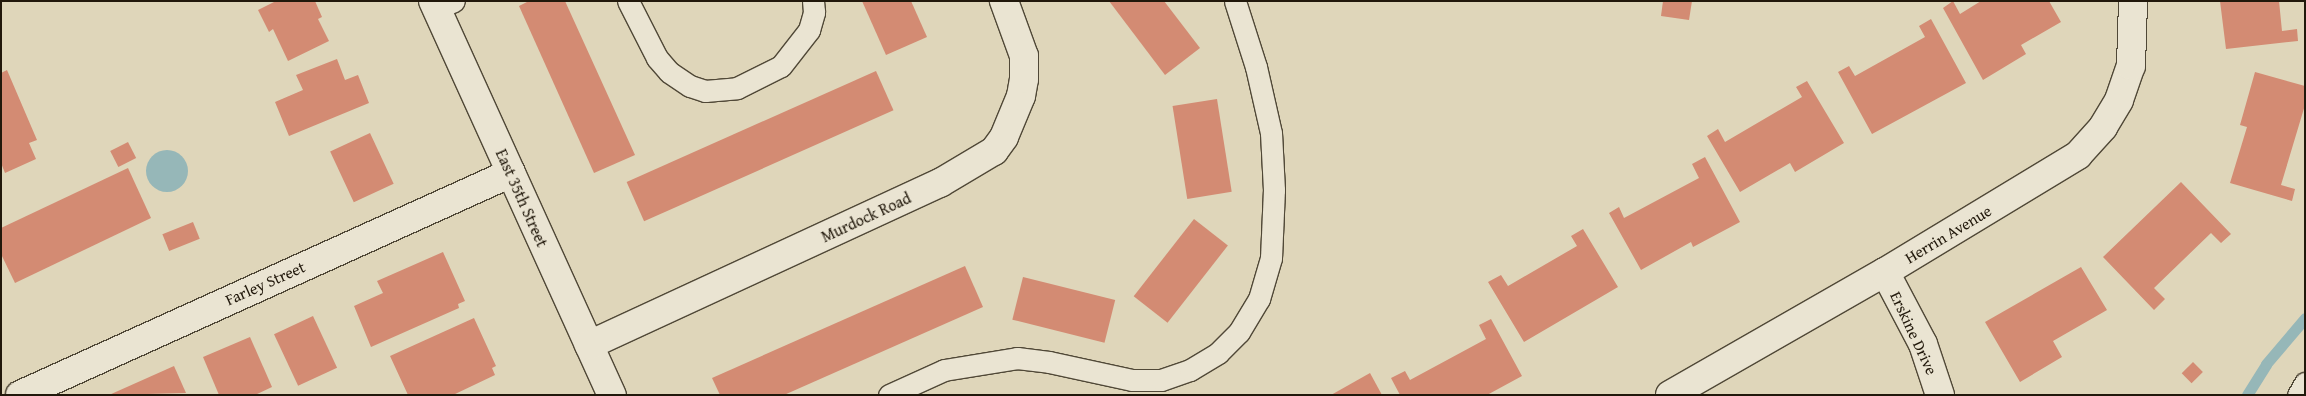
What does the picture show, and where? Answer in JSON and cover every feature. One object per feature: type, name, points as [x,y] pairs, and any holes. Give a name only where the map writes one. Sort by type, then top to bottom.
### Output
[{"type":"street","name":"Murdock Road","points":[[589,345],[940,183],[994,151],[1004,137],[1022,96],[1024,79],[1024,56],[1004,1]]},
{"type":"street","name":"Herrin Avenue","points":[[1670,395],[1885,272],[2084,148],[2103,127],[2119,100],[2131,66],[2133,1]]},
{"type":"street","name":"East 35th Street","points":[[441,4],[511,174],[612,395]]},
{"type":"street","name":"Farley Street","points":[[20,395],[511,174]]},
{"type":"street","name":"Erskine Drive","points":[[1885,272],[1923,344],[1940,395]]},
{"type":"street","points":[[1,384],[6,395]]},
{"type":"lane","points":[[628,1],[657,58],[676,76],[705,91],[736,88],[781,66],[808,30],[814,12],[813,1]]},
{"type":"lane","points":[[889,395],[944,370],[1017,358],[1049,362],[1132,380],[1161,380],[1190,370],[1218,353],[1239,332],[1259,298],[1271,258],[1274,190],[1271,133],[1256,67],[1235,1]]},
{"type":"lane","points":[[2298,395],[2305,383]]},
{"type":"water","points":[[167,150],[182,156],[188,171],[182,186],[167,192],[152,186],[146,171],[152,156]]},
{"type":"building","points":[[276,1],[315,1],[322,17],[318,19],[329,41],[288,61],[273,29],[269,32],[258,10]]},
{"type":"building","points":[[529,1],[565,1],[635,155],[594,173],[519,6]]},
{"type":"building","points":[[862,1],[911,1],[927,37],[886,55]]},
{"type":"building","points":[[1109,1],[1164,1],[1200,48],[1165,75]]},
{"type":"building","points":[[1663,1],[1692,1],[1689,20],[1661,16]]},
{"type":"building","points":[[1953,1],[1960,14],[1981,1],[2049,1],[2061,22],[2021,45],[2026,54],[1983,80],[1943,8]]},
{"type":"building","points":[[2220,1],[2279,1],[2282,31],[2297,29],[2298,41],[2226,49]]},
{"type":"building","points":[[1931,19],[1966,83],[1872,134],[1838,72],[1849,66],[1855,76],[1925,37],[1919,26]]},
{"type":"building","points":[[337,59],[345,80],[358,75],[369,103],[289,136],[275,102],[303,90],[296,75]]},
{"type":"building","points":[[7,70],[37,140],[29,143],[36,159],[5,173],[1,163],[1,73]]},
{"type":"building","points":[[876,71],[893,110],[644,221],[627,182]]},
{"type":"building","points":[[2255,72],[2305,86],[2305,105],[2281,185],[2295,189],[2292,201],[2230,183],[2247,127],[2240,125]]},
{"type":"building","points":[[1807,81],[1844,143],[1795,172],[1790,163],[1740,192],[1707,136],[1718,129],[1725,142],[1802,97],[1796,87]]},
{"type":"building","points":[[1217,99],[1232,192],[1187,199],[1173,106]]},
{"type":"building","points":[[370,133],[394,184],[354,202],[330,152]]},
{"type":"building","points":[[128,142],[136,158],[118,167],[110,151]]},
{"type":"building","points":[[1705,157],[1740,222],[1693,247],[1691,242],[1641,270],[1609,213],[1619,207],[1624,218],[1699,178],[1692,164]]},
{"type":"building","points":[[128,168],[151,218],[15,283],[1,254],[1,228]]},
{"type":"building","points":[[2181,182],[2231,234],[2221,243],[2211,233],[2154,288],[2165,299],[2154,310],[2103,257]]},
{"type":"building","points":[[1194,219],[1228,245],[1168,323],[1134,296]]},
{"type":"building","points":[[193,222],[200,239],[169,251],[162,234]]},
{"type":"building","points":[[1583,229],[1618,287],[1524,342],[1488,282],[1501,275],[1508,286],[1577,246],[1571,236]]},
{"type":"building","points":[[443,252],[465,301],[458,304],[459,308],[371,347],[354,306],[383,293],[377,281]]},
{"type":"building","points":[[965,266],[983,307],[784,395],[720,395],[712,378]]},
{"type":"building","points":[[2081,267],[2107,310],[2053,341],[2062,357],[2020,382],[1985,322]]},
{"type":"building","points":[[1023,277],[1115,300],[1105,343],[1012,320]]},
{"type":"building","points":[[313,316],[337,368],[298,386],[274,334]]},
{"type":"building","points":[[474,318],[496,366],[492,368],[495,375],[453,395],[408,395],[390,356]]},
{"type":"building","points":[[1491,319],[1522,376],[1487,395],[1400,395],[1391,378],[1405,371],[1410,380],[1486,339],[1479,325]]},
{"type":"building","points":[[250,337],[272,387],[255,395],[219,395],[203,357]]},
{"type":"building","points":[[2193,362],[2203,372],[2192,383],[2182,373]]},
{"type":"building","points":[[174,366],[186,393],[109,395]]},
{"type":"building","points":[[1370,373],[1382,395],[1331,395]]},
{"type":"waterway","points":[[2247,395],[2266,364],[2305,318]]}]
